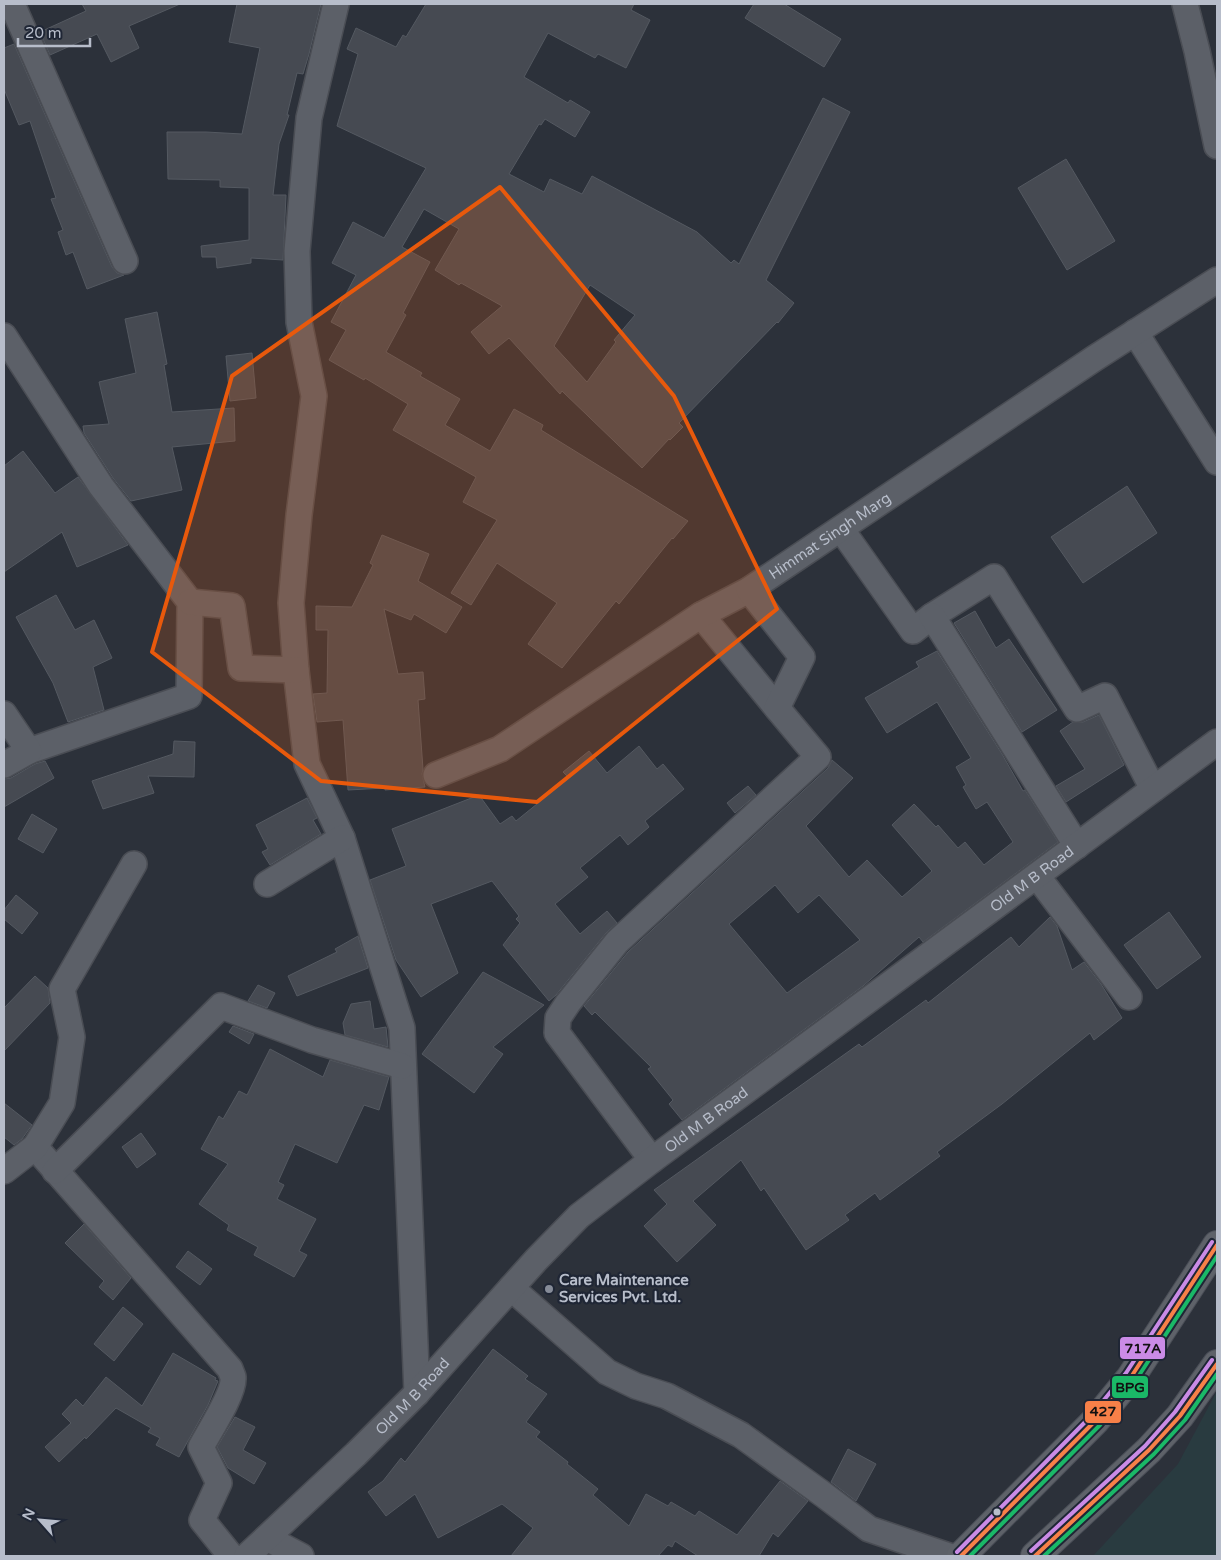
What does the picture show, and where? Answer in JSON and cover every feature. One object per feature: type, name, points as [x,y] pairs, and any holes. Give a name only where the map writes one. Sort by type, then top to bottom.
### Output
[{"type":"main road","points":[[962,1556],[1095,1421],[1131,1377],[1217,1245]]},
{"type":"main road","points":[[1035,1556],[1149,1450],[1180,1416],[1217,1364]]},
{"type":"street","points":[[12,4],[125,261]]},
{"type":"street","points":[[336,4],[309,118],[297,252],[299,322],[314,396],[299,514],[291,603],[296,670],[307,764],[342,838],[402,1028],[402,1066],[417,1393]]},
{"type":"street","points":[[1185,4],[1217,146]]},
{"type":"street","name":"Himmat Singh Marg","points":[[436,775],[500,749],[701,615],[749,590],[1135,332],[1217,280]]},
{"type":"street","points":[[1135,332],[1217,462]]},
{"type":"street","points":[[4,336],[100,486],[190,602],[189,696],[29,751],[4,765]]},
{"type":"street","points":[[841,528],[913,631],[932,616],[994,577],[1078,709],[1105,696],[1153,790]]},
{"type":"street","points":[[749,590],[802,657],[777,708]]},
{"type":"street","points":[[190,602],[232,606],[241,668],[296,670]]},
{"type":"street","points":[[652,1160],[557,1033],[558,1018],[617,942],[818,757],[701,615]]},
{"type":"street","points":[[932,616],[1077,846]]},
{"type":"street","points":[[4,714],[29,751]]},
{"type":"street","name":"Old M B Road","points":[[247,1556],[417,1393],[511,1288],[579,1216],[1217,742]]},
{"type":"street","points":[[266,884],[342,838]]},
{"type":"street","points":[[4,1171],[35,1146],[62,1102],[72,1037],[62,990],[134,864]]},
{"type":"street","points":[[1036,876],[1129,997]]},
{"type":"street","points":[[55,1171],[221,1006],[312,1040],[402,1066]]},
{"type":"street","points":[[35,1146],[230,1369],[233,1378],[232,1387],[201,1447],[219,1483],[202,1520],[231,1556]]},
{"type":"street","points":[[511,1288],[607,1372],[636,1386],[667,1396],[741,1435],[824,1494],[868,1530],[949,1556]]},
{"type":"street","points":[[267,1538],[301,1556]]},
{"type":"highlighted area","points":[[500,187],[674,396],[777,609],[537,802],[321,781],[152,652],[232,376]]},
{"type":"shaded area","points":[[1217,1391],[1217,1556],[1093,1556],[1178,1464]]},
{"type":"building","points":[[82,4],[180,4],[129,26],[139,48],[111,62],[97,34],[50,55],[40,32],[86,11]]},
{"type":"building","points":[[237,4],[321,4],[303,74],[297,73],[287,115],[289,115],[279,144],[273,195],[286,195],[283,260],[251,258],[251,263],[217,268],[216,257],[202,257],[201,246],[249,240],[249,188],[220,187],[220,180],[168,179],[167,132],[242,134],[260,48],[229,42]]},
{"type":"building","points":[[426,4],[634,4],[631,10],[650,20],[626,68],[598,54],[595,58],[548,33],[524,77],[568,103],[570,100],[590,112],[575,137],[545,119],[541,125],[539,124],[509,174],[544,192],[550,179],[582,194],[592,176],[697,232],[731,263],[734,260],[739,264],[823,98],[850,112],[766,280],[794,303],[778,323],[679,423],[683,427],[642,468],[562,391],[560,394],[509,338],[489,354],[471,332],[502,306],[461,283],[459,285],[435,270],[459,229],[424,209],[402,247],[430,262],[403,313],[406,315],[386,352],[422,373],[420,376],[460,399],[445,425],[490,451],[514,409],[543,425],[541,430],[688,521],[619,604],[616,601],[562,668],[528,644],[557,603],[497,563],[471,605],[451,593],[497,520],[463,502],[476,477],[393,430],[408,404],[365,378],[364,380],[329,360],[346,330],[331,322],[356,275],[332,263],[353,222],[384,238],[426,168],[337,126],[358,54],[347,49],[356,28],[396,47],[403,35],[406,37]],"holes":[[[590,285],[635,315],[614,340],[616,342],[587,382],[554,346]]]},
{"type":"building","points":[[754,4],[784,4],[841,39],[824,67],[745,18]]},
{"type":"building","points":[[14,44],[112,267],[117,273],[124,275],[87,289],[73,252],[66,255],[58,232],[63,230],[51,199],[56,198],[30,121],[19,125],[4,89],[4,48]]},
{"type":"building","points":[[1066,159],[1115,241],[1067,270],[1018,188]]},
{"type":"building","points":[[157,312],[167,364],[164,365],[172,412],[234,408],[235,441],[172,447],[182,490],[131,501],[113,478],[84,433],[83,426],[109,424],[99,382],[136,373],[125,319]]},
{"type":"building","points":[[252,353],[256,398],[230,401],[226,356]]},
{"type":"building","points":[[23,451],[55,493],[78,477],[128,545],[77,567],[62,532],[4,572],[4,466]]},
{"type":"building","points":[[1127,486],[1157,533],[1083,583],[1051,537]]},
{"type":"building","points":[[382,535],[429,554],[418,581],[462,607],[446,633],[414,614],[411,620],[384,609],[398,674],[423,672],[425,699],[418,700],[422,774],[425,787],[348,790],[343,720],[317,722],[313,694],[327,693],[328,630],[316,630],[316,606],[352,607],[373,565],[370,563]]},
{"type":"building","points":[[56,595],[75,630],[94,620],[112,658],[93,667],[104,710],[68,722],[53,683],[16,617]]},
{"type":"building","points":[[975,611],[996,648],[1009,639],[1057,710],[1022,732],[954,623]]},
{"type":"building","points":[[937,651],[1023,791],[1025,790],[1058,842],[923,942],[919,937],[863,986],[682,1120],[669,1104],[673,1100],[648,1069],[651,1067],[595,1012],[592,1015],[584,1006],[628,952],[828,768],[832,760],[853,778],[806,826],[849,877],[867,860],[902,897],[932,871],[892,825],[914,804],[936,827],[938,825],[958,848],[965,842],[984,865],[1013,842],[987,802],[976,809],[963,787],[966,785],[956,767],[971,758],[937,702],[887,733],[865,698],[919,667],[916,662]],"holes":[[[775,885],[798,913],[819,895],[860,940],[787,993],[729,924]]]},
{"type":"building","points":[[1099,715],[1124,765],[1066,802],[1056,786],[1085,769],[1060,731],[1073,722],[1083,722]]},
{"type":"building","points":[[174,741],[195,742],[194,777],[148,776],[154,793],[103,809],[92,781],[173,754]]},
{"type":"building","points":[[639,746],[657,769],[663,764],[684,789],[645,821],[649,827],[628,845],[620,835],[580,868],[588,877],[555,904],[580,934],[607,911],[617,923],[606,933],[556,995],[549,1001],[503,945],[520,923],[516,919],[519,916],[492,881],[431,904],[458,973],[421,997],[396,960],[370,880],[406,866],[392,829],[479,795],[500,824],[512,816],[516,821],[569,778],[563,772],[589,751],[607,773]]},
{"type":"building","points":[[45,761],[54,778],[4,807],[4,779],[11,778],[35,764]]},
{"type":"building","points":[[748,786],[756,795],[735,813],[727,803]]},
{"type":"building","points":[[307,798],[317,818],[313,820],[321,834],[270,865],[262,852],[268,849],[256,825]]},
{"type":"building","points":[[32,814],[57,829],[43,853],[18,839]]},
{"type":"building","points":[[16,895],[38,913],[22,934],[4,919],[4,910]]},
{"type":"building","points":[[1169,912],[1201,957],[1157,989],[1124,945]]},
{"type":"building","points":[[1050,917],[1057,926],[1072,970],[1084,962],[1101,984],[1122,1018],[1094,1040],[1090,1033],[1002,1104],[937,1152],[940,1156],[880,1200],[875,1193],[845,1215],[849,1220],[806,1250],[764,1188],[761,1191],[741,1160],[693,1201],[716,1225],[677,1262],[644,1226],[667,1204],[654,1190],[859,1044],[862,1047],[926,1000],[928,1003],[1011,937],[1019,947]]},
{"type":"building","points":[[358,936],[368,968],[297,996],[288,976],[337,952],[335,949]]},
{"type":"building","points":[[483,972],[544,1005],[493,1047],[503,1054],[474,1093],[422,1054]]},
{"type":"building","points":[[35,976],[48,988],[50,1003],[4,1051],[4,1008]]},
{"type":"building","points":[[258,985],[275,993],[267,1008],[248,1001]]},
{"type":"building","points":[[370,1001],[374,1029],[386,1027],[388,1047],[345,1035],[343,1023],[351,1004]]},
{"type":"building","points":[[233,1026],[254,1034],[249,1044],[229,1032]]},
{"type":"building","points":[[270,1049],[323,1077],[330,1060],[389,1077],[379,1110],[364,1105],[337,1163],[295,1144],[278,1182],[284,1185],[277,1199],[316,1219],[299,1251],[307,1255],[294,1277],[254,1255],[258,1247],[227,1230],[229,1225],[199,1204],[228,1164],[201,1149],[219,1116],[223,1119],[239,1091],[247,1095]]},
{"type":"building","points":[[4,1103],[32,1125],[22,1139],[14,1145],[4,1137]]},
{"type":"building","points":[[141,1133],[156,1154],[137,1168],[122,1147]]},
{"type":"building","points":[[84,1224],[131,1278],[113,1300],[99,1287],[104,1281],[65,1243]]},
{"type":"building","points":[[188,1251],[212,1269],[200,1285],[176,1267]]},
{"type":"building","points":[[123,1307],[143,1324],[114,1361],[94,1344]]},
{"type":"building","points":[[493,1349],[528,1376],[525,1379],[547,1394],[526,1422],[540,1432],[536,1437],[598,1489],[593,1495],[629,1526],[646,1494],[668,1506],[671,1502],[695,1516],[699,1511],[737,1535],[780,1481],[808,1501],[778,1537],[773,1533],[759,1556],[698,1556],[675,1541],[672,1547],[668,1545],[658,1556],[511,1556],[533,1528],[502,1504],[438,1538],[415,1494],[386,1516],[368,1492],[383,1481],[401,1458],[405,1462]]},
{"type":"building","points":[[173,1353],[218,1381],[208,1405],[179,1457],[156,1445],[160,1438],[148,1432],[151,1428],[116,1408],[86,1439],[85,1437],[59,1462],[45,1447],[71,1423],[62,1414],[76,1399],[83,1406],[106,1377],[142,1406]]},
{"type":"building","points":[[235,1417],[255,1427],[243,1450],[266,1463],[254,1484],[228,1468],[217,1447]]},
{"type":"building","points":[[848,1449],[876,1464],[856,1501],[831,1482]]},
{"type":"transit line","name":"717A","points":[[957,1552],[1090,1417],[1126,1373],[1212,1242]]},
{"type":"transit line","name":"427","points":[[961,1556],[1095,1421],[1131,1377],[1217,1245]]},
{"type":"transit line","name":"BPG","points":[[970,1556],[1100,1425],[1136,1380],[1217,1256]]},
{"type":"transit line","name":"717A","points":[[1031,1551],[1145,1446],[1175,1412],[1212,1360]]},
{"type":"transit line","name":"427","points":[[1035,1556],[1149,1450],[1180,1416],[1217,1364]]},
{"type":"transit line","name":"BPG","points":[[1044,1556],[1154,1454],[1185,1420],[1217,1374]]},
{"type":"place","name":"Care Maintenance Services Pvt. Ltd.","points":[[549,1289]]}]
